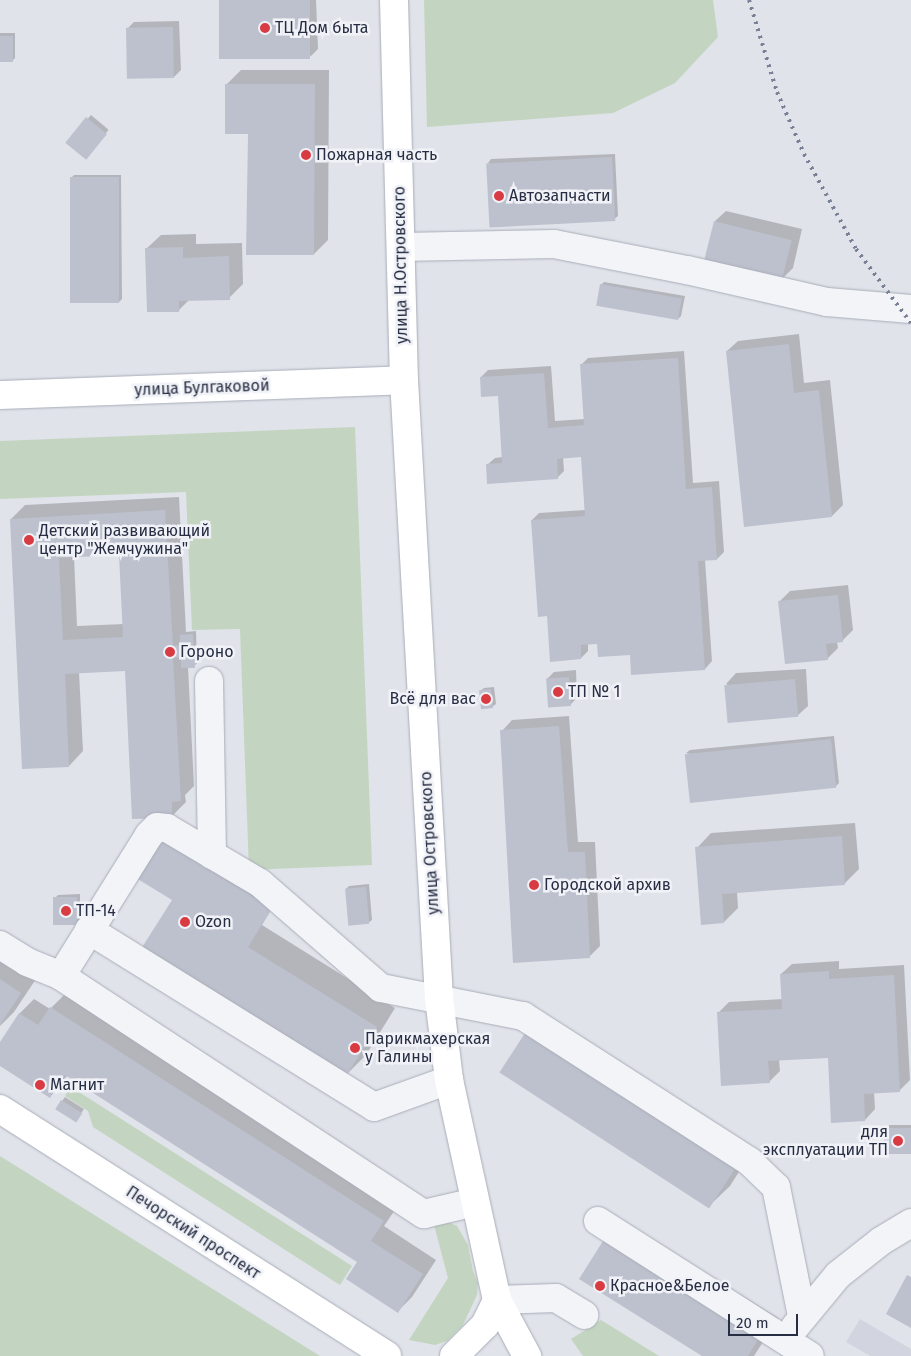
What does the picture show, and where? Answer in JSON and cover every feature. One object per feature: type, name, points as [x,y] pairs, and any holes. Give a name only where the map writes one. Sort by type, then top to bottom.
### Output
[{"type":"main road","name":"улица Н.Островского","points":[[394,0],[404,380]]},
{"type":"main road","name":"улица Булгаковой","points":[[0,396],[404,380]]},
{"type":"main road","name":"улица Островского","points":[[404,380],[440,998],[449,1080],[497,1300],[527,1356]]},
{"type":"main road","name":"Печорский проспект","points":[[0,1109],[387,1356]]},
{"type":"main road","points":[[454,1356],[486,1325],[497,1300]]},
{"type":"main road","points":[[497,1300],[505,1356]]},
{"type":"lane","points":[[401,247],[554,244],[687,270],[827,302],[911,309]]},
{"type":"lane","points":[[209,681],[212,855]]},
{"type":"lane","points":[[61,976],[149,835],[158,827],[168,828],[260,884],[381,988],[440,998],[523,1016],[750,1162],[776,1187],[802,1316]]},
{"type":"lane","points":[[89,930],[374,1107],[449,1080]]},
{"type":"lane","points":[[0,945],[27,962],[61,976],[424,1214],[475,1202]]},
{"type":"lane","points":[[598,1221],[781,1348],[810,1356]]},
{"type":"lane","points":[[781,1348],[802,1316],[838,1275],[881,1241],[911,1223]]},
{"type":"lane","points":[[497,1300],[556,1298],[584,1315]]},
{"type":"shaded area","points":[[860,1319],[911,1349],[911,1356],[870,1356],[846,1342]]},
{"type":"green space","points":[[424,0],[713,0],[718,37],[675,83],[613,113],[427,127]]},
{"type":"green space","points":[[355,427],[372,865],[249,870],[240,629],[192,630],[186,492],[0,499],[0,441]]},
{"type":"green space","points":[[71,1087],[352,1266],[340,1285],[93,1127],[88,1111],[65,1096]]},
{"type":"green space","points":[[0,1156],[320,1356],[0,1356]]},
{"type":"green space","points":[[433,1221],[448,1222],[457,1226],[468,1245],[473,1271],[478,1283],[477,1295],[463,1325],[447,1341],[435,1345],[409,1340],[448,1278]]},
{"type":"green space","points":[[601,1320],[659,1356],[583,1356],[571,1339]]},
{"type":"building","name":"ТЦ Дом быта","points":[[219,0],[310,0],[310,59],[219,59]]},
{"type":"building","points":[[173,27],[174,78],[127,79],[126,28]]},
{"type":"building","points":[[0,36],[13,36],[13,62],[0,62]]},
{"type":"building","points":[[225,84],[315,84],[314,255],[246,255],[248,134],[225,134]]},
{"type":"building","points":[[86,117],[107,134],[86,160],[65,143]]},
{"type":"building","points":[[612,157],[615,221],[490,228],[486,164]]},
{"type":"building","points":[[70,177],[119,177],[119,303],[70,303]]},
{"type":"building","points":[[714,221],[792,240],[782,280],[704,261]]},
{"type":"building","points":[[183,247],[183,258],[229,256],[230,300],[179,301],[179,312],[147,312],[145,248]]},
{"type":"building","points":[[600,284],[682,298],[678,320],[596,306]]},
{"type":"building","points":[[789,344],[794,393],[819,390],[832,517],[744,527],[726,351]]},
{"type":"building","points":[[678,358],[686,489],[712,487],[717,560],[698,561],[705,670],[631,675],[630,655],[598,657],[597,644],[581,645],[581,659],[550,662],[547,616],[538,617],[531,520],[585,516],[581,457],[557,459],[558,479],[487,484],[486,464],[502,463],[498,396],[481,397],[480,377],[544,373],[548,428],[584,425],[580,364]]},
{"type":"building","points":[[165,510],[173,646],[180,645],[180,635],[193,634],[195,668],[181,668],[181,657],[173,658],[181,801],[172,802],[172,818],[132,819],[125,671],[65,674],[69,767],[22,769],[10,519]],"holes":[[[119,555],[123,637],[63,640],[59,558]]]},
{"type":"building","points":[[838,595],[843,642],[826,644],[828,660],[785,664],[778,601]]},
{"type":"building","name":"ТП № 1","points":[[569,677],[571,706],[548,708],[546,679]]},
{"type":"building","points":[[795,679],[798,717],[728,723],[724,685]]},
{"type":"building","name":"Всё для вас","points":[[491,689],[493,708],[481,709],[479,690]]},
{"type":"building","points":[[559,726],[568,852],[585,852],[590,958],[513,963],[500,730]]},
{"type":"building","points":[[831,739],[836,788],[690,803],[685,754]]},
{"type":"building","points":[[842,836],[845,885],[722,894],[724,923],[701,925],[695,847]]},
{"type":"building","points":[[160,839],[272,908],[248,947],[377,1027],[346,1076],[141,949],[172,900],[136,878]]},
{"type":"building","points":[[366,887],[369,924],[348,926],[345,889]]},
{"type":"building","name":"ТП-14","points":[[53,897],[77,897],[77,925],[53,925]]},
{"type":"building","points":[[829,971],[829,979],[894,975],[900,1092],[864,1094],[865,1121],[831,1123],[828,1058],[768,1061],[770,1083],[721,1086],[717,1012],[782,1009],[780,974]]},
{"type":"building","points":[[0,979],[21,993],[0,1025]]},
{"type":"building","points":[[50,1007],[384,1221],[371,1241],[423,1274],[398,1313],[346,1279],[357,1262],[65,1075],[50,1098],[0,1066],[0,1042],[19,1013],[38,1025]]},
{"type":"building","points":[[525,1033],[735,1169],[709,1209],[499,1072]]},
{"type":"building","points":[[61,1100],[82,1113],[76,1123],[55,1109]]},
{"type":"building","name":"для эксплуатации ТП","points":[[884,1128],[911,1128],[911,1154],[884,1154]]},
{"type":"building","points":[[603,1241],[759,1338],[748,1356],[702,1356],[579,1279]]},
{"type":"building","points":[[907,1275],[911,1277],[911,1328],[886,1314]]},
{"type":"railway","points":[[749,0],[777,92],[804,154],[856,249],[911,323]]},
{"type":"place","name":"ТЦ Дом быта","points":[[265,28]]},
{"type":"place","name":"Пожарная часть","points":[[306,155]]},
{"type":"place","name":"Автозапчасти","points":[[499,196]]},
{"type":"place","name":"Детский развивающий центр \"Жемчужина\"","points":[[29,540]]},
{"type":"place","name":"Гороно","points":[[170,652]]},
{"type":"place","name":"ТП № 1","points":[[558,692]]},
{"type":"place","name":"Всё для вас","points":[[486,699]]},
{"type":"place","name":"Городской архив","points":[[534,885]]},
{"type":"place","name":"ТП-14","points":[[66,911]]},
{"type":"place","name":"Ozon","points":[[185,922]]},
{"type":"place","name":"Парикмахерская у Галины","points":[[355,1048]]},
{"type":"place","name":"Магнит","points":[[40,1085]]},
{"type":"place","name":"для эксплуатации ТП","points":[[898,1141]]},
{"type":"place","name":"Красное&Белое","points":[[600,1286]]}]
